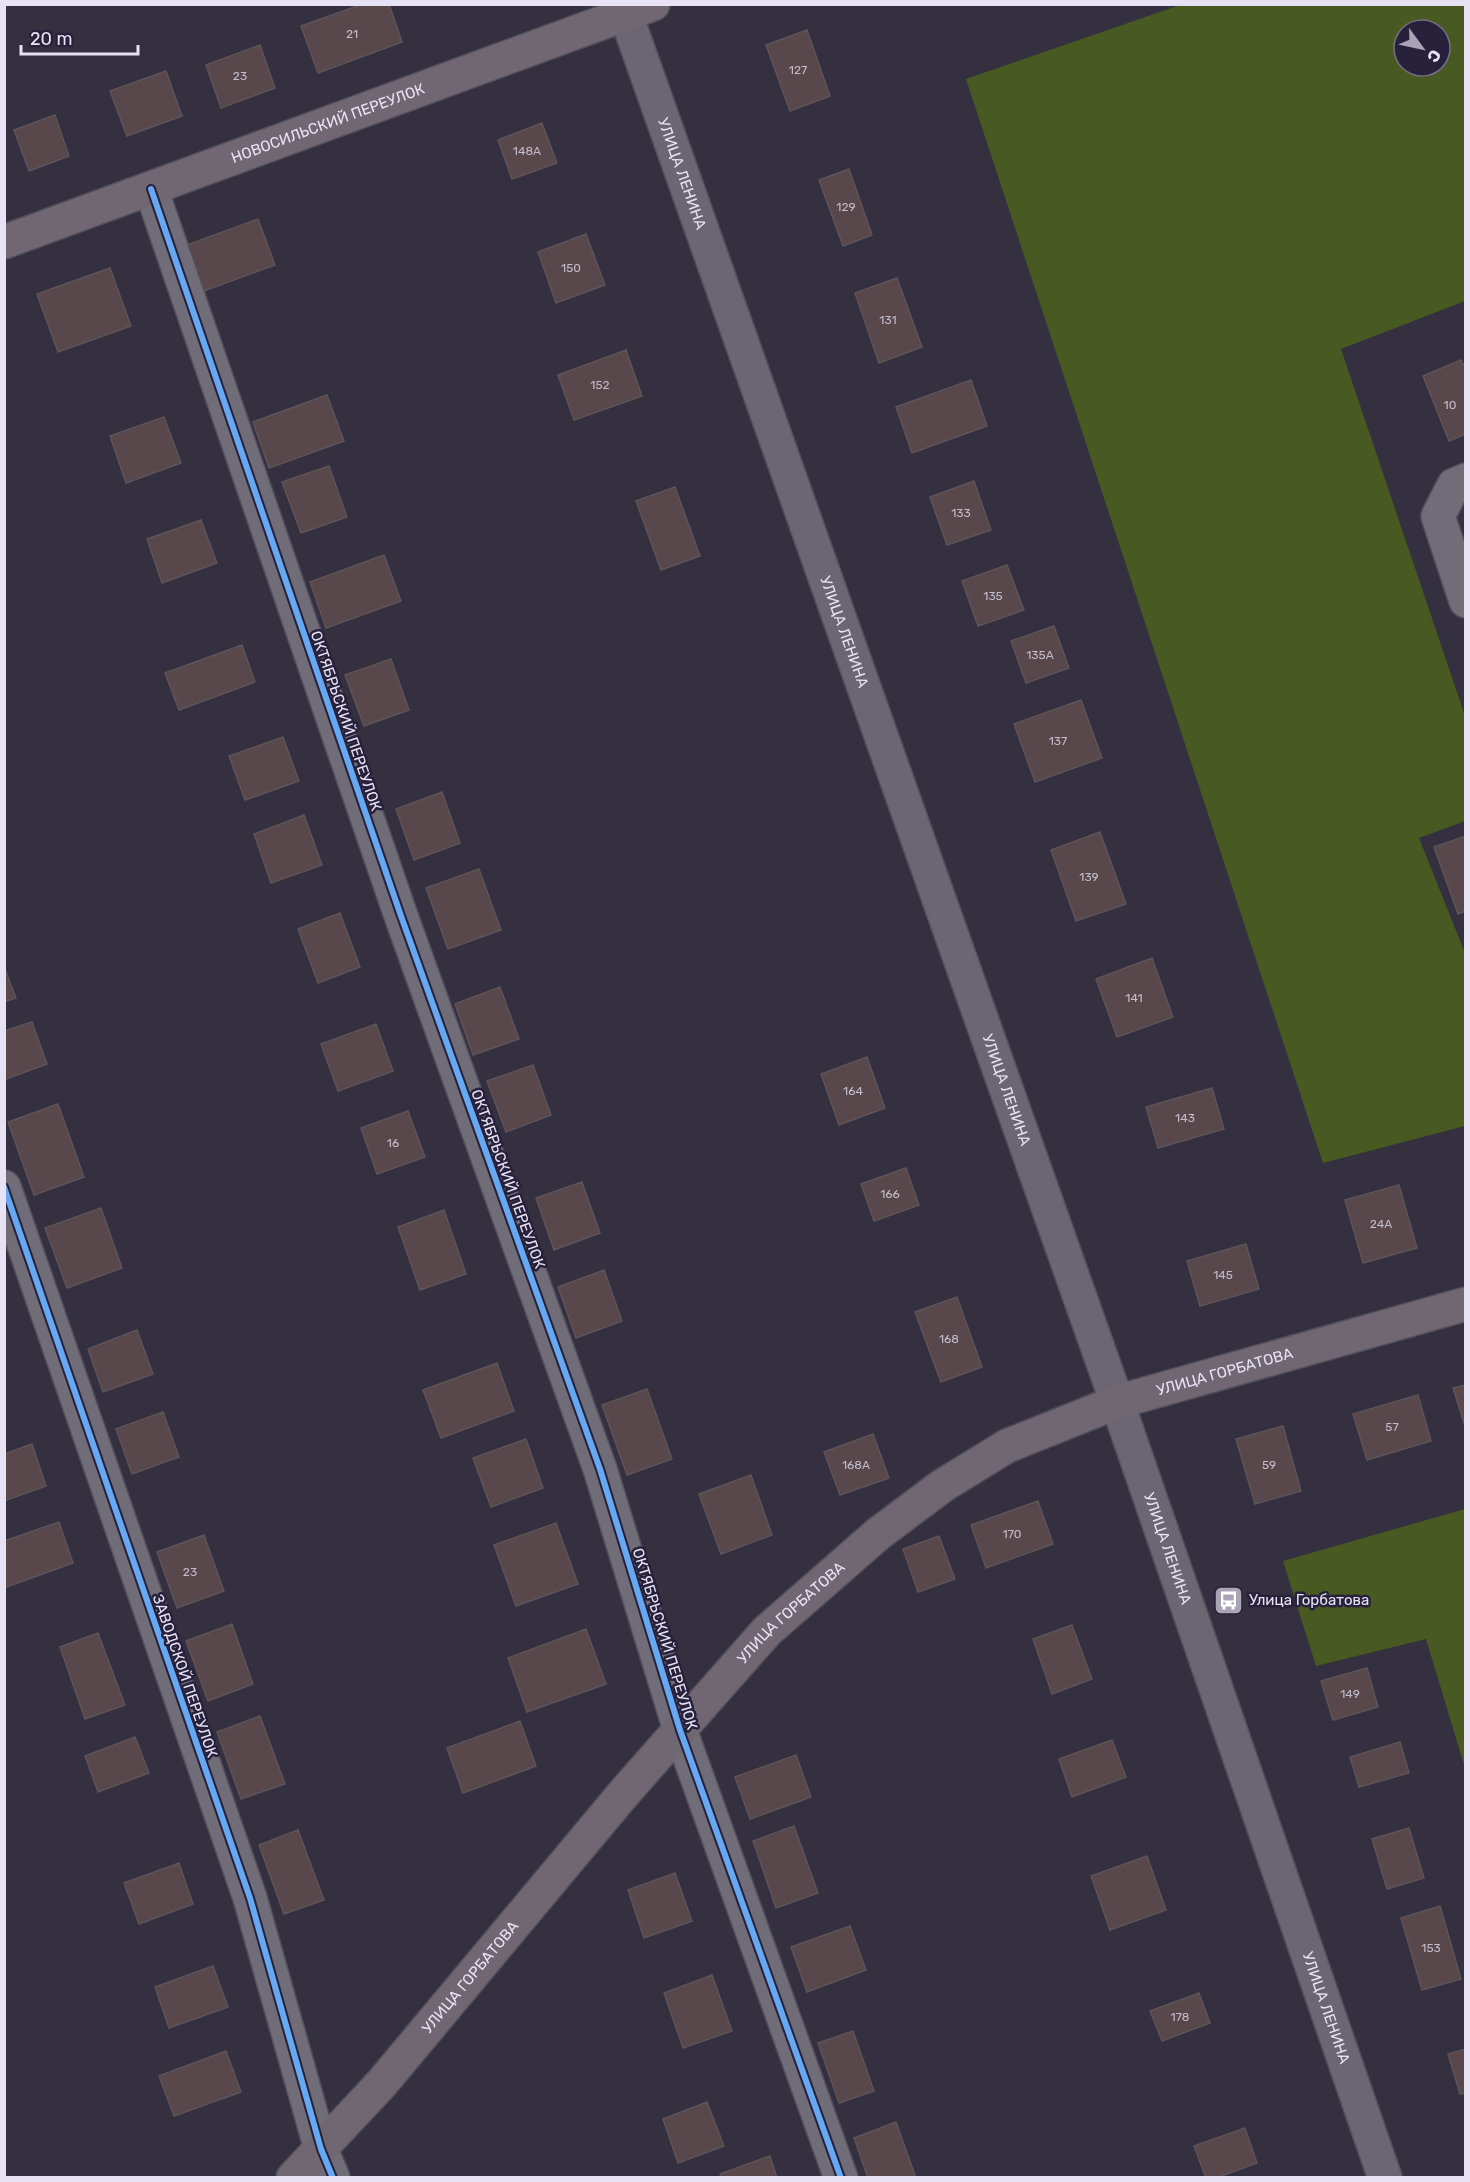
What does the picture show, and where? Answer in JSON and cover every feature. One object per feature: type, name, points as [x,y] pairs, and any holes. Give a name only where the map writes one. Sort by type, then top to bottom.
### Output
[{"type":"main road","name":"НОВОСИЛЬСКИЙ ПЕРЕУЛОК","points":[[4,242],[633,8]]},
{"type":"main road","name":"УЛИЦА ЛЕНИНА","points":[[633,8],[1385,2178]]},
{"type":"main road","name":"УЛИЦА ГОРБАТОВА","points":[[292,2178],[327,2163],[382,2083],[680,1730],[767,1631],[878,1534],[942,1486],[1007,1446],[1117,1402],[1466,1304]]},
{"type":"street","name":"ОКТЯБРЬСКИЙ ПЕРЕУЛОК","points":[[151,189],[401,916],[600,1469],[680,1730],[841,2178]]},
{"type":"street","points":[[1466,480],[1454,485],[1438,516],[1466,601]]},
{"type":"street","name":"ЗАВОДСКОЙ ПЕРЕУЛОК","points":[[4,1187],[250,1898],[327,2163]]},
{"type":"green space","points":[[1180,5],[1465,5],[1465,301],[1341,349],[1465,716],[1465,821],[1419,838],[1465,953],[1465,1126],[1323,1163],[966,79]]},
{"type":"green space","points":[[1466,1509],[1465,1768],[1426,1639],[1316,1666],[1283,1561]]},
{"type":"building","points":[[363,4],[389,4],[402,42],[318,73],[301,26]]},
{"type":"building","points":[[807,30],[830,96],[790,111],[766,45]]},
{"type":"building","points":[[260,45],[275,88],[221,108],[206,65]]},
{"type":"building","points":[[166,71],[182,116],[127,136],[110,91]]},
{"type":"building","points":[[55,115],[69,156],[29,171],[14,130]]},
{"type":"building","points":[[542,123],[557,163],[512,179],[498,140]]},
{"type":"building","points":[[849,169],[872,235],[843,246],[819,180]]},
{"type":"building","points":[[258,219],[275,265],[201,292],[184,246]]},
{"type":"building","points":[[586,234],[605,285],[556,303],[538,252]]},
{"type":"building","points":[[110,268],[131,326],[58,352],[37,294]]},
{"type":"building","points":[[897,278],[922,347],[879,363],[855,293]]},
{"type":"building","points":[[626,350],[642,396],[574,420],[558,375]]},
{"type":"building","points":[[1461,360],[1466,370],[1466,434],[1449,441],[1423,376]]},
{"type":"building","points":[[971,380],[987,426],[912,453],[896,407]]},
{"type":"building","points":[[327,395],[344,441],[269,468],[253,422]]},
{"type":"building","points":[[164,417],[181,463],[126,483],[110,436]]},
{"type":"building","points":[[329,466],[347,517],[301,533],[282,482]]},
{"type":"building","points":[[974,481],[991,530],[947,545],[930,497]]},
{"type":"building","points":[[675,487],[700,556],[661,570],[636,501]]},
{"type":"building","points":[[201,520],[217,563],[162,583],[147,539]]},
{"type":"building","points":[[384,555],[401,601],[326,628],[310,582]]},
{"type":"building","points":[[1007,565],[1024,610],[978,626],[962,581]]},
{"type":"building","points":[[1054,626],[1069,668],[1026,683],[1011,641]]},
{"type":"building","points":[[242,645],[255,682],[179,710],[165,673]]},
{"type":"building","points":[[391,659],[409,710],[364,726],[345,675]]},
{"type":"building","points":[[1081,700],[1102,758],[1035,782],[1014,724]]},
{"type":"building","points":[[283,737],[299,781],[245,800],[229,756]]},
{"type":"building","points":[[442,792],[460,843],[414,860],[396,809]]},
{"type":"building","points":[[304,815],[322,865],[271,883],[254,834]]},
{"type":"building","points":[[1100,832],[1126,904],[1076,921],[1051,850]]},
{"type":"building","points":[[1466,836],[1466,911],[1458,914],[1434,847]]},
{"type":"building","points":[[479,869],[501,930],[448,949],[426,888]]},
{"type":"building","points":[[340,913],[360,967],[318,983],[298,929]]},
{"type":"building","points":[[1152,958],[1173,1017],[1117,1037],[1096,979]]},
{"type":"building","points":[[4,967],[16,998],[4,1002]]},
{"type":"building","points":[[500,987],[519,1039],[473,1055],[455,1004]]},
{"type":"building","points":[[32,1022],[47,1064],[4,1080],[4,1031]]},
{"type":"building","points":[[376,1024],[393,1071],[338,1091],[321,1044]]},
{"type":"building","points":[[867,1057],[885,1108],[839,1125],[821,1074]]},
{"type":"building","points":[[533,1065],[551,1115],[506,1132],[487,1081]]},
{"type":"building","points":[[1212,1088],[1224,1129],[1158,1148],[1146,1107]]},
{"type":"building","points":[[58,1104],[84,1177],[34,1195],[8,1122]]},
{"type":"building","points":[[408,1111],[425,1157],[377,1174],[361,1128]]},
{"type":"building","points":[[906,1168],[919,1205],[874,1221],[861,1184]]},
{"type":"building","points":[[582,1182],[600,1233],[554,1250],[536,1198]]},
{"type":"building","points":[[1399,1185],[1417,1248],[1363,1263],[1345,1200]]},
{"type":"building","points":[[101,1208],[122,1268],[67,1288],[45,1228]]},
{"type":"building","points":[[444,1210],[466,1274],[420,1290],[398,1227]]},
{"type":"building","points":[[1246,1244],[1259,1289],[1200,1306],[1187,1261]]},
{"type":"building","points":[[604,1270],[622,1321],[576,1338],[558,1287]]},
{"type":"building","points":[[957,1297],[982,1367],[941,1382],[915,1312]]},
{"type":"building","points":[[137,1330],[153,1374],[103,1392],[88,1349]]},
{"type":"building","points":[[497,1363],[514,1411],[441,1438],[423,1390]]},
{"type":"building","points":[[1466,1385],[1466,1429],[1453,1388]]},
{"type":"building","points":[[647,1389],[672,1459],[627,1475],[602,1405]]},
{"type":"building","points":[[1418,1395],[1431,1441],[1367,1460],[1353,1414]]},
{"type":"building","points":[[163,1412],[179,1457],[132,1474],[116,1429]]},
{"type":"building","points":[[1283,1426],[1301,1491],[1255,1504],[1236,1439]]},
{"type":"building","points":[[873,1434],[889,1478],[840,1495],[824,1452]]},
{"type":"building","points":[[526,1439],[543,1488],[491,1507],[473,1458]]},
{"type":"building","points":[[32,1444],[46,1486],[4,1501],[4,1454]]},
{"type":"building","points":[[751,1475],[772,1535],[721,1554],[699,1494]]},
{"type":"building","points":[[1038,1501],[1053,1544],[986,1568],[971,1525]]},
{"type":"building","points":[[59,1522],[73,1563],[4,1588],[4,1541]]},
{"type":"building","points":[[556,1523],[578,1584],[516,1606],[494,1545]]},
{"type":"building","points":[[204,1535],[224,1591],[177,1608],[157,1552]]},
{"type":"building","points":[[939,1536],[955,1579],[918,1592],[903,1549]]},
{"type":"building","points":[[232,1624],[253,1684],[208,1701],[186,1641]]},
{"type":"building","points":[[1072,1625],[1092,1679],[1052,1694],[1033,1639]]},
{"type":"building","points":[[586,1629],[606,1684],[527,1712],[508,1658]]},
{"type":"building","points":[[98,1633],[125,1705],[85,1719],[60,1647]]},
{"type":"building","points":[[1367,1668],[1378,1707],[1333,1720],[1321,1681]]},
{"type":"building","points":[[260,1716],[285,1784],[241,1799],[217,1732]]},
{"type":"building","points":[[520,1721],[536,1766],[463,1793],[447,1748]]},
{"type":"building","points":[[135,1737],[149,1773],[98,1792],[85,1756]]},
{"type":"building","points":[[1112,1740],[1126,1777],[1072,1797],[1059,1759]]},
{"type":"building","points":[[1400,1742],[1409,1773],[1359,1787],[1350,1757]]},
{"type":"building","points":[[796,1755],[811,1797],[750,1819],[735,1777]]},
{"type":"building","points":[[794,1826],[818,1893],[776,1908],[753,1841]]},
{"type":"building","points":[[1409,1828],[1424,1878],[1387,1889],[1372,1839]]},
{"type":"building","points":[[298,1830],[324,1900],[284,1914],[259,1845]]},
{"type":"building","points":[[1147,1856],[1166,1910],[1110,1930],[1091,1876]]},
{"type":"building","points":[[179,1863],[193,1904],[139,1924],[124,1883]]},
{"type":"building","points":[[675,1873],[692,1921],[644,1938],[628,1890]]},
{"type":"building","points":[[1440,1906],[1461,1979],[1422,1990],[1401,1918]]},
{"type":"building","points":[[850,1926],[866,1970],[807,1992],[791,1947]]},
{"type":"building","points":[[213,1966],[228,2007],[169,2028],[155,1987]]},
{"type":"building","points":[[712,1975],[732,2031],[683,2048],[664,1993]]},
{"type":"building","points":[[1199,1993],[1210,2023],[1162,2041],[1150,2011]]},
{"type":"building","points":[[853,2031],[874,2091],[839,2103],[818,2043]]},
{"type":"building","points":[[1466,2049],[1466,2093],[1460,2094],[1448,2054]]},
{"type":"building","points":[[226,2051],[241,2092],[174,2116],[159,2076]]},
{"type":"building","points":[[707,2102],[724,2146],[678,2163],[663,2119]]},
{"type":"building","points":[[896,2122],[916,2178],[868,2178],[854,2138]]},
{"type":"building","points":[[1245,2128],[1257,2163],[1216,2178],[1206,2178],[1194,2146]]},
{"type":"building","points":[[770,2156],[777,2178],[722,2178],[720,2174]]},
{"type":"cycle path","points":[[151,189],[401,916],[600,1469],[680,1730],[841,2178]]},
{"type":"cycle path","points":[[4,1187],[250,1898],[321,2149],[333,2178]]},
{"type":"place","name":"Улица Горбатова","points":[[1228,1600]]}]
